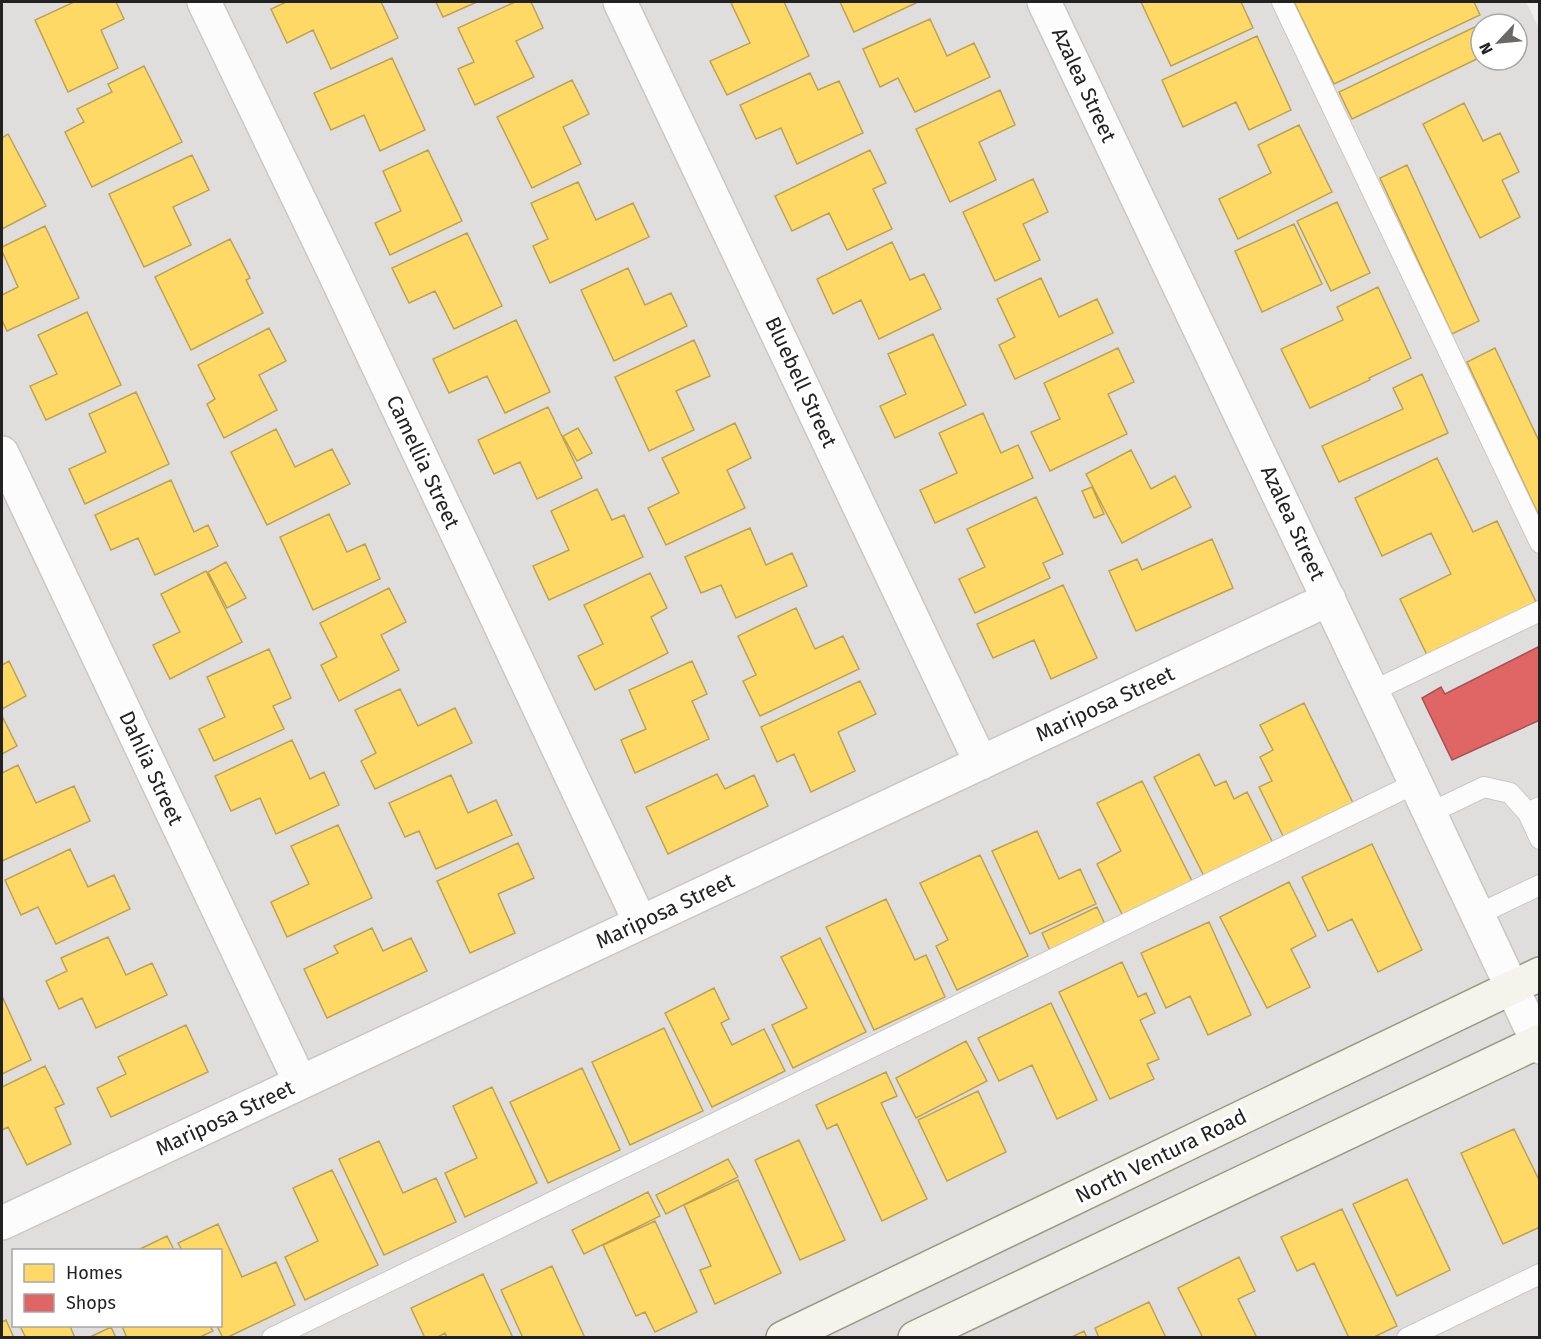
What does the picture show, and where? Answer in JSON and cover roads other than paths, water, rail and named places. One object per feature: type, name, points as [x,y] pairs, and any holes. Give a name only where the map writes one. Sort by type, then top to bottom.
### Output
[{"type":"main road","name":"North Ventura Road","points":[[783,1338],[1526,981]]},
{"type":"main road","points":[[915,1338],[1539,1043]]},
{"type":"street","name":"Camellia Street","points":[[204,2],[334,272],[640,922]]},
{"type":"street","name":"Bluebell Street","points":[[620,2],[981,763]]},
{"type":"street","name":"Azalea Street","points":[[1044,2],[1431,813],[1477,915],[1526,981],[1539,1043]]},
{"type":"street","name":"Dahlia Street","points":[[2,453],[300,1082]]},
{"type":"street","name":"Mariposa Street","points":[[2,1223],[1329,599]]},
{"type":"lane","points":[[1282,2],[1539,543]]},
{"type":"lane","points":[[1373,691],[1539,611]]},
{"type":"lane","points":[[272,1338],[1416,783]]},
{"type":"lane","points":[[1431,813],[1484,787],[1510,793],[1534,810],[1539,839]]},
{"type":"lane","points":[[1477,915],[1539,885]]},
{"type":"lane","points":[[1407,1338],[1539,1274]]}]
